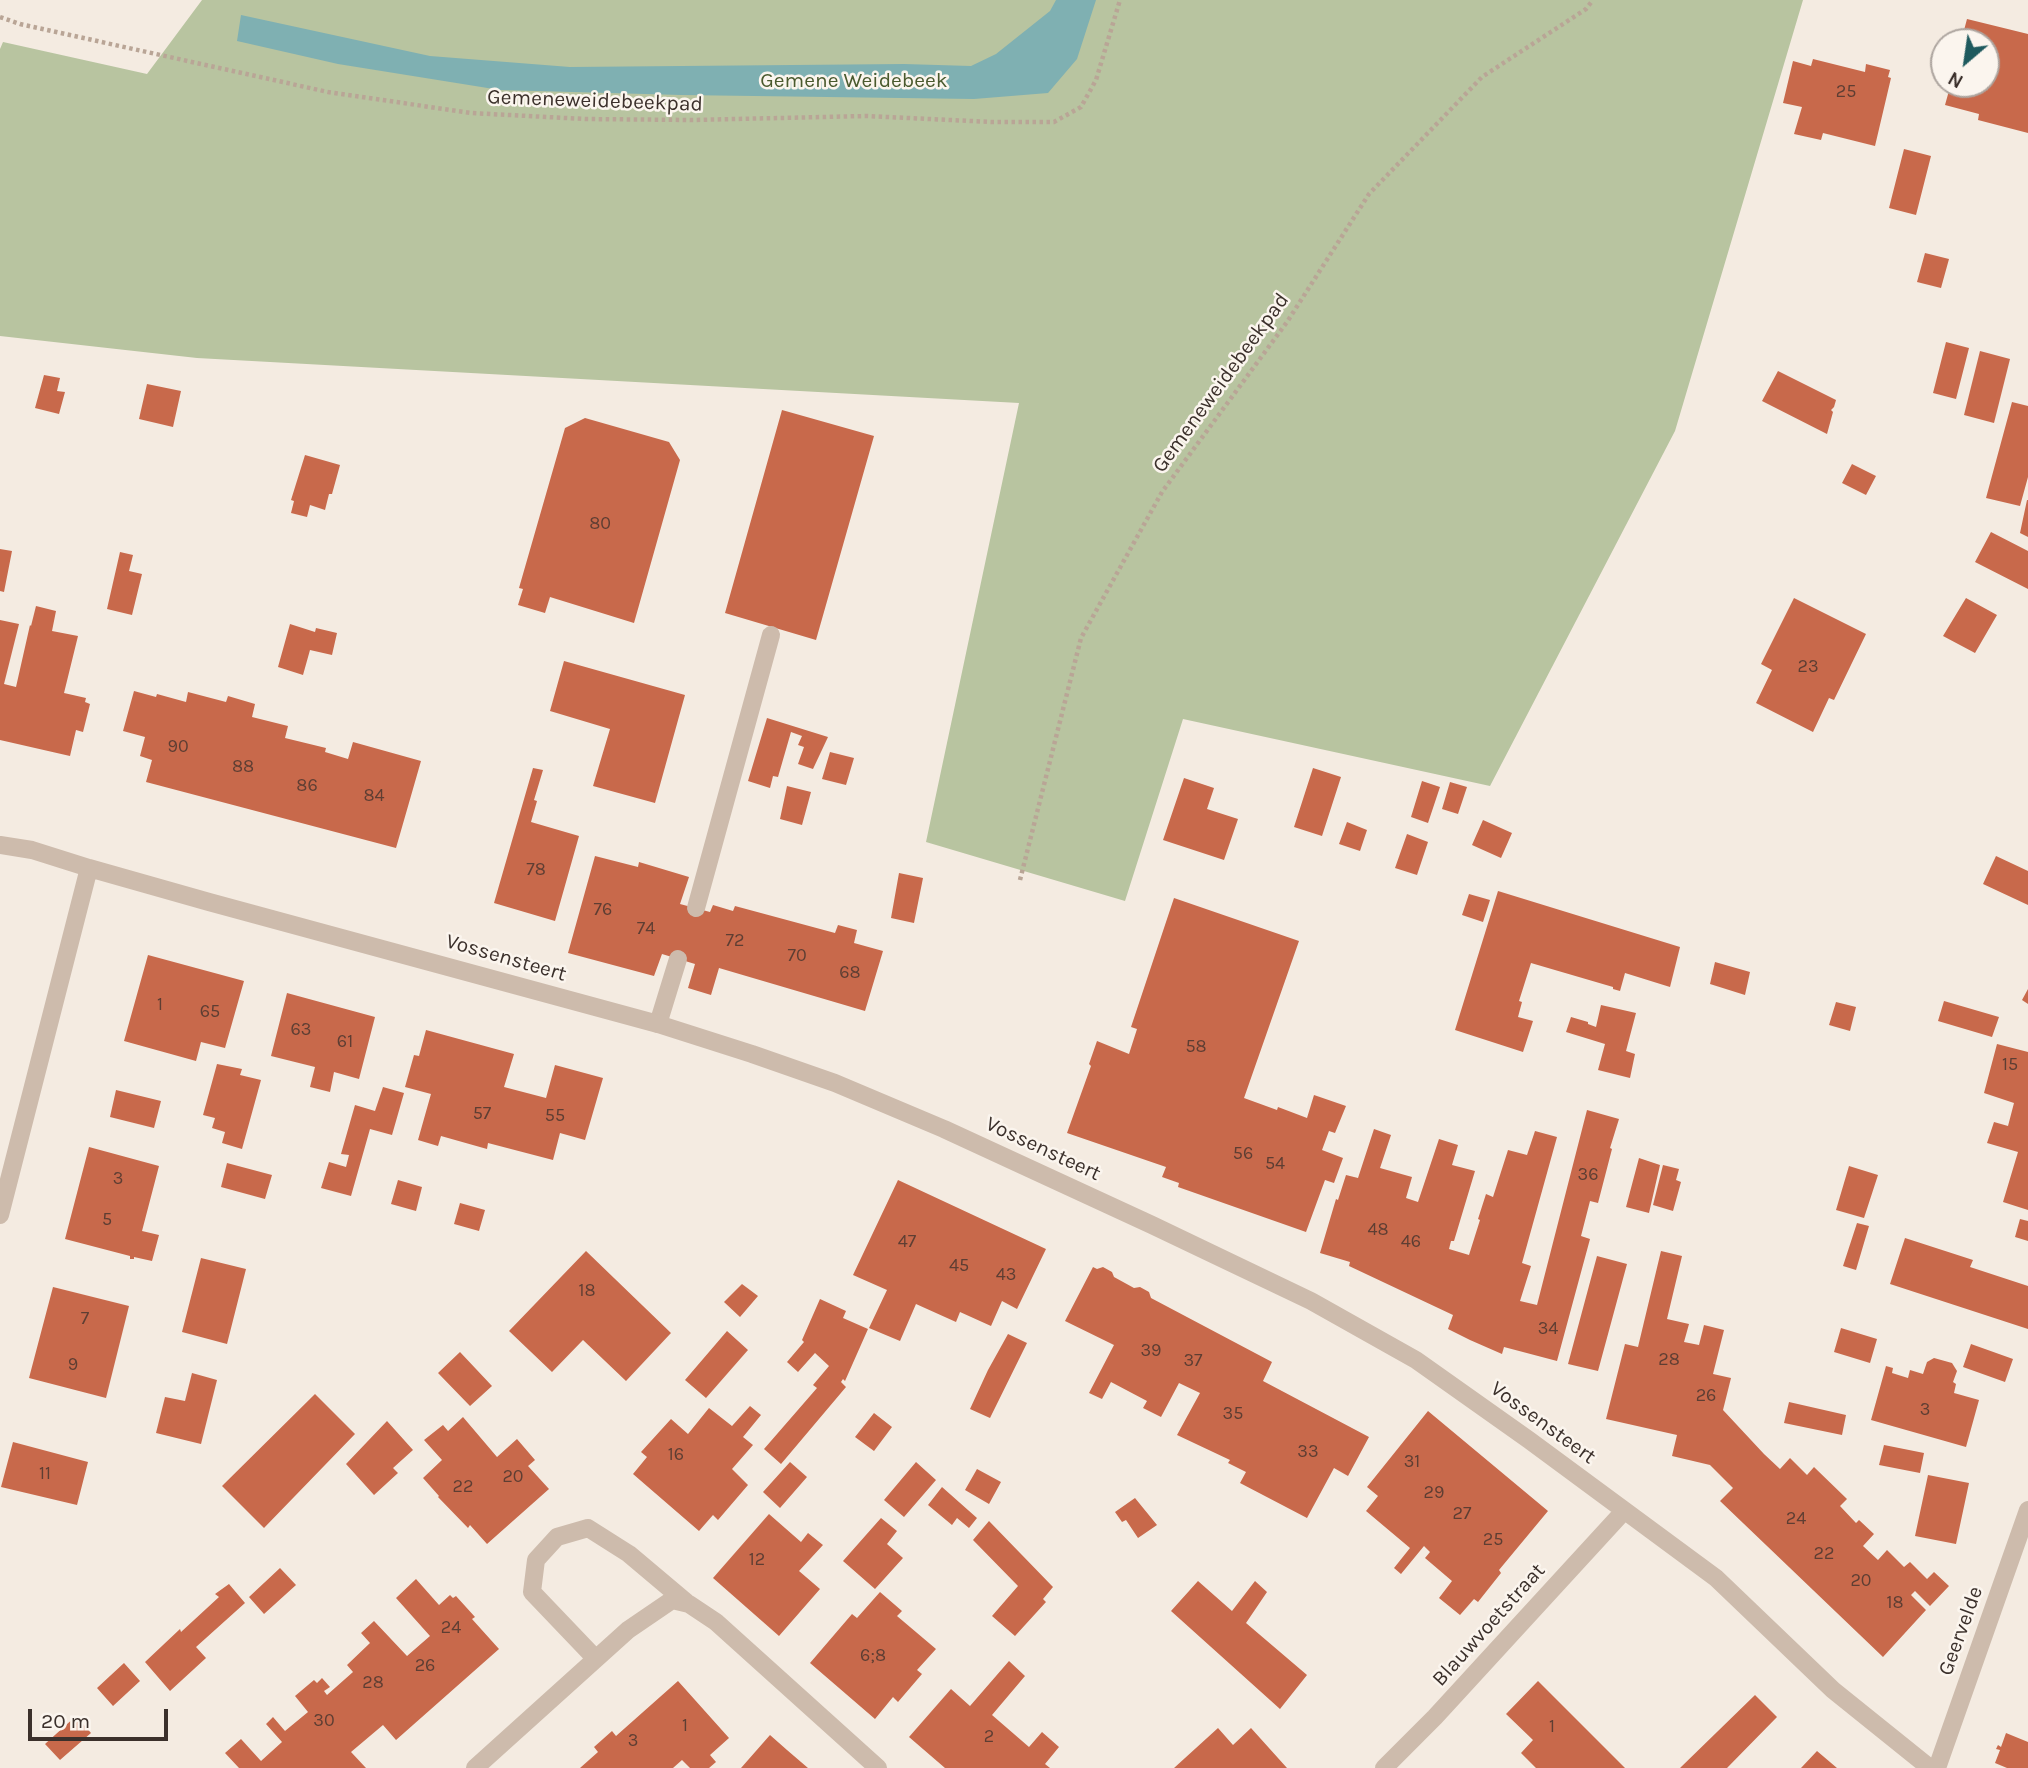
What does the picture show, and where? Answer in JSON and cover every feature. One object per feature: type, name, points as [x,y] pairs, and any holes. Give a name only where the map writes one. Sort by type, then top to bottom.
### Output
[{"type":"street","points":[[696,908],[771,635]]},
{"type":"street","name":"Vossensteert","points":[[0,845],[32,849],[89,868],[658,1024],[835,1083],[1152,1225],[1311,1301],[1416,1360],[1716,1578],[1833,1690],[1930,1768]]},
{"type":"street","points":[[0,1215],[89,868]]},
{"type":"street","points":[[658,1024],[678,960]]},
{"type":"street","name":"Geervelde","points":[[1937,1768],[2028,1510]]},
{"type":"street","name":"Blauwvoetstraat","points":[[1384,1768],[1436,1717],[1624,1511]]},
{"type":"street","points":[[596,1659],[532,1592],[536,1560],[557,1537],[588,1528],[629,1554],[689,1604],[716,1622],[878,1768]]},
{"type":"street","points":[[475,1768],[628,1630],[672,1600],[689,1604]]},
{"type":"path","name":"Gemeneweidebeekpad","points":[[0,17],[20,24],[328,92],[471,113],[585,119],[692,120],[867,116],[1054,122],[1081,107],[1097,80],[1121,0]]},
{"type":"path","name":"Gemeneweidebeekpad","points":[[1020,880],[1081,638],[1162,492],[1287,321],[1369,194],[1482,77],[1586,9],[1593,0]]},
{"type":"green space","name":"Gemene Weidebeek","points":[[202,0],[1803,0],[1675,431],[1490,786],[1183,719],[1125,901],[926,842],[1019,403],[197,358],[0,336],[0,49],[3,42],[147,74]]},
{"type":"water","points":[[1056,0],[1096,0],[1077,59],[1048,93],[974,99],[500,90],[338,64],[237,41],[241,15],[430,56],[570,67],[904,64],[971,66],[996,54],[1050,11]]},
{"type":"building","points":[[1967,19],[2028,34],[2028,133],[1978,120],[1979,114],[1945,105],[1947,98],[2000,98],[2000,28],[1965,28]]},
{"type":"building","points":[[1813,59],[1865,72],[1866,64],[1890,70],[1888,77],[1891,78],[1875,146],[1823,133],[1821,140],[1794,134],[1802,107],[1783,103],[1793,61],[1811,66]]},
{"type":"building","points":[[1904,149],[1931,156],[1916,215],[1889,208]]},
{"type":"building","points":[[1925,253],[1949,259],[1941,288],[1917,282]]},
{"type":"building","points":[[1946,342],[1969,348],[1956,399],[1933,393]]},
{"type":"building","points":[[1980,351],[2010,359],[1994,423],[1964,415]]},
{"type":"building","points":[[1778,371],[1836,400],[1831,410],[1833,412],[1827,434],[1762,401]]},
{"type":"building","points":[[44,375],[60,378],[57,391],[65,392],[59,414],[35,408]]},
{"type":"building","points":[[147,384],[181,391],[173,427],[139,419]]},
{"type":"building","points":[[2012,402],[2028,406],[2028,477],[2020,506],[1986,498]]},
{"type":"building","points":[[782,410],[874,436],[816,640],[725,613]]},
{"type":"building","points":[[585,418],[669,442],[680,460],[634,623],[550,597],[545,613],[518,605],[523,589],[519,588],[565,428]]},
{"type":"building","points":[[305,455],[340,465],[325,510],[310,505],[307,517],[291,513],[294,501],[291,500]]},
{"type":"building","points":[[1852,464],[1876,476],[1866,495],[1842,483]]},
{"type":"building","points":[[2028,500],[2028,537],[2020,533]]},
{"type":"building","points":[[1991,532],[2028,551],[2028,589],[1975,562]]},
{"type":"building","points":[[0,549],[12,551],[4,592],[0,591]]},
{"type":"building","points":[[120,552],[133,555],[129,571],[142,574],[132,615],[107,609]]},
{"type":"building","points":[[1794,598],[1866,634],[1834,700],[1829,698],[1813,732],[1756,703],[1772,670],[1761,664]]},
{"type":"building","points":[[1966,598],[1997,615],[1975,653],[1943,636]]},
{"type":"building","points":[[36,606],[56,611],[52,631],[78,636],[64,693],[86,698],[85,702],[90,704],[83,732],[76,730],[70,756],[0,740],[0,620],[19,624],[4,684],[16,687]]},
{"type":"building","points":[[290,624],[315,632],[316,628],[337,633],[332,655],[310,650],[303,675],[278,667]]},
{"type":"building","points":[[564,661],[685,695],[655,803],[593,786],[610,729],[550,711]]},
{"type":"building","points":[[134,691],[186,702],[188,692],[226,702],[228,696],[255,704],[252,717],[288,726],[285,738],[326,748],[325,752],[348,759],[353,742],[421,761],[396,848],[146,782],[152,760],[140,756],[145,737],[123,731]]},
{"type":"building","points":[[767,718],[828,737],[813,769],[798,764],[804,747],[798,745],[802,736],[791,732],[778,777],[773,776],[770,788],[748,781]]},
{"type":"building","points":[[830,752],[854,758],[846,785],[822,779]]},
{"type":"building","points":[[533,768],[543,770],[531,822],[579,836],[555,921],[494,903]]},
{"type":"building","points":[[1313,768],[1341,777],[1322,836],[1294,827]]},
{"type":"building","points":[[1184,778],[1214,788],[1207,809],[1238,819],[1224,860],[1163,840]]},
{"type":"building","points":[[1422,781],[1440,787],[1428,823],[1411,817]]},
{"type":"building","points":[[1450,782],[1467,787],[1458,814],[1442,809]]},
{"type":"building","points":[[787,786],[811,792],[802,825],[780,819]]},
{"type":"building","points":[[1483,820],[1512,833],[1501,858],[1472,845]]},
{"type":"building","points":[[1347,822],[1367,830],[1360,851],[1339,844]]},
{"type":"building","points":[[1407,834],[1428,842],[1417,875],[1395,868]]},
{"type":"building","points":[[595,856],[638,867],[639,862],[689,877],[680,904],[710,912],[713,905],[733,911],[735,906],[835,933],[838,925],[857,930],[854,943],[883,951],[865,1011],[719,968],[711,995],[688,988],[695,964],[662,954],[654,976],[568,953]]},
{"type":"building","points":[[1996,856],[2028,871],[2028,905],[1983,884]]},
{"type":"building","points":[[899,873],[923,878],[914,923],[891,918]]},
{"type":"building","points":[[1498,891],[1680,947],[1670,987],[1625,973],[1620,991],[1531,963],[1519,1001],[1522,1002],[1518,1017],[1533,1021],[1523,1052],[1455,1030]]},
{"type":"building","points":[[1469,894],[1490,900],[1483,922],[1462,915]]},
{"type":"building","points":[[1174,898],[1299,941],[1244,1098],[1307,1118],[1314,1095],[1346,1106],[1335,1133],[1329,1131],[1322,1150],[1343,1158],[1334,1183],[1325,1180],[1306,1232],[1178,1187],[1179,1183],[1162,1177],[1166,1167],[1067,1133],[1097,1041],[1129,1054],[1137,1029],[1131,1027]]},
{"type":"building","points":[[148,955],[244,981],[225,1048],[201,1042],[196,1061],[124,1041]]},
{"type":"building","points":[[1715,962],[1750,972],[1745,995],[1710,984]]},
{"type":"building","points":[[2028,989],[2028,1004],[2022,1000]]},
{"type":"building","points":[[287,993],[375,1017],[359,1079],[334,1072],[330,1092],[310,1087],[315,1067],[271,1056]]},
{"type":"building","points":[[1944,1001],[1999,1017],[1992,1037],[1938,1021]]},
{"type":"building","points":[[1836,1002],[1856,1007],[1850,1031],[1829,1025]]},
{"type":"building","points":[[1601,1005],[1636,1013],[1626,1051],[1635,1054],[1630,1078],[1598,1070],[1605,1044],[1566,1032],[1571,1017],[1596,1027]]},
{"type":"building","points":[[426,1030],[514,1054],[504,1087],[546,1098],[555,1065],[603,1078],[585,1140],[560,1133],[553,1160],[488,1143],[487,1149],[441,1136],[438,1146],[418,1140],[431,1094],[405,1087],[414,1055],[419,1056]]},
{"type":"building","points":[[1997,1044],[2028,1052],[2028,1210],[2003,1202],[2018,1152],[1987,1143],[1994,1122],[2008,1126],[2014,1103],[1984,1093]]},
{"type":"building","points":[[217,1064],[242,1069],[240,1075],[261,1080],[242,1149],[222,1143],[225,1132],[212,1128],[215,1118],[203,1115]]},
{"type":"building","points":[[383,1087],[404,1093],[392,1135],[370,1129],[351,1196],[321,1188],[329,1162],[346,1167],[349,1155],[341,1154],[355,1105],[375,1111]]},
{"type":"building","points":[[116,1090],[161,1101],[154,1128],[110,1117]]},
{"type":"building","points":[[1587,1110],[1619,1119],[1598,1203],[1590,1201],[1581,1236],[1590,1239],[1557,1361],[1504,1347],[1502,1354],[1470,1340],[1448,1329],[1453,1315],[1349,1266],[1350,1262],[1320,1253],[1346,1175],[1358,1178],[1374,1129],[1391,1135],[1380,1168],[1412,1177],[1406,1198],[1418,1202],[1439,1139],[1458,1145],[1452,1165],[1475,1171],[1454,1241],[1451,1241],[1449,1249],[1469,1255],[1486,1194],[1493,1197],[1508,1150],[1527,1155],[1535,1131],[1557,1137],[1522,1263],[1531,1266],[1520,1301],[1537,1305]]},
{"type":"building","points":[[89,1147],[159,1166],[142,1231],[159,1235],[152,1261],[134,1257],[130,1259],[130,1256],[65,1239]]},
{"type":"building","points":[[1639,1158],[1660,1165],[1649,1213],[1626,1207]]},
{"type":"building","points":[[227,1163],[272,1175],[265,1199],[221,1187]]},
{"type":"building","points":[[1663,1165],[1679,1169],[1676,1180],[1681,1182],[1673,1211],[1653,1205]]},
{"type":"building","points":[[1849,1166],[1878,1175],[1864,1218],[1836,1210]]},
{"type":"building","points":[[398,1180],[422,1187],[416,1211],[391,1204]]},
{"type":"building","points":[[898,1180],[1046,1249],[1017,1309],[1002,1301],[991,1326],[960,1312],[956,1322],[916,1304],[900,1341],[869,1328],[887,1290],[853,1275]]},
{"type":"building","points":[[460,1203],[485,1210],[479,1231],[454,1224]]},
{"type":"building","points":[[2020,1219],[2028,1221],[2028,1241],[2015,1237]]},
{"type":"building","points":[[1857,1223],[1869,1226],[1856,1270],[1843,1266]]},
{"type":"building","points":[[1905,1238],[1973,1260],[1970,1267],[2028,1286],[2028,1329],[1890,1284]]},
{"type":"building","points":[[586,1251],[671,1333],[626,1381],[583,1340],[552,1372],[509,1331]]},
{"type":"building","points":[[1661,1251],[1682,1256],[1667,1319],[1689,1324],[1684,1342],[1699,1345],[1704,1325],[1724,1330],[1713,1374],[1731,1378],[1723,1410],[1780,1469],[1790,1458],[1807,1475],[1814,1467],[1847,1499],[1840,1506],[1856,1523],[1859,1520],[1874,1534],[1863,1546],[1878,1560],[1887,1550],[1904,1567],[1910,1562],[1927,1579],[1934,1572],[1949,1586],[1930,1606],[1915,1591],[1911,1595],[1926,1610],[1883,1657],[1720,1501],[1733,1488],[1710,1465],[1672,1456],[1677,1435],[1606,1419],[1625,1344],[1638,1347]]},
{"type":"building","points":[[1597,1256],[1627,1264],[1598,1371],[1568,1364]]},
{"type":"building","points":[[201,1258],[246,1269],[227,1344],[182,1332]]},
{"type":"building","points":[[1093,1267],[1103,1267],[1112,1272],[1114,1277],[1134,1288],[1140,1287],[1149,1292],[1151,1298],[1272,1362],[1263,1381],[1369,1437],[1348,1476],[1334,1468],[1307,1518],[1240,1483],[1246,1472],[1228,1463],[1230,1460],[1177,1435],[1200,1393],[1179,1383],[1161,1417],[1143,1408],[1147,1401],[1111,1382],[1102,1399],[1089,1393],[1114,1345],[1065,1321]]},
{"type":"building","points":[[742,1284],[758,1296],[740,1317],[724,1302]]},
{"type":"building","points":[[53,1287],[129,1306],[106,1398],[29,1378]]},
{"type":"building","points":[[820,1299],[846,1311],[843,1318],[868,1329],[845,1381],[843,1379],[841,1382],[846,1387],[781,1464],[764,1449],[817,1388],[813,1385],[829,1366],[815,1353],[798,1372],[787,1362],[804,1342],[802,1340]]},
{"type":"building","points":[[1841,1328],[1877,1339],[1870,1363],[1834,1352]]},
{"type":"building","points":[[727,1331],[748,1350],[706,1398],[685,1380]]},
{"type":"building","points":[[1008,1334],[1027,1343],[990,1418],[970,1409]]},
{"type":"building","points":[[1971,1344],[2013,1359],[2005,1382],[1963,1367]]},
{"type":"building","points":[[460,1352],[492,1386],[470,1406],[438,1373]]},
{"type":"building","points":[[1934,1358],[1952,1363],[1957,1371],[1953,1382],[1956,1384],[1954,1393],[1979,1400],[1966,1447],[1871,1420],[1886,1366],[1893,1368],[1892,1373],[1908,1378],[1910,1370],[1923,1374],[1927,1362]]},
{"type":"building","points":[[192,1373],[217,1380],[201,1444],[156,1433],[165,1397],[185,1401]]},
{"type":"building","points":[[315,1394],[355,1434],[264,1528],[222,1486]]},
{"type":"building","points":[[1789,1402],[1846,1415],[1842,1435],[1784,1423]]},
{"type":"building","points":[[750,1406],[761,1415],[743,1437],[753,1445],[732,1469],[748,1485],[718,1520],[713,1515],[699,1531],[633,1474],[647,1457],[641,1452],[671,1419],[688,1434],[709,1408],[732,1426]]},
{"type":"building","points":[[1428,1411],[1548,1511],[1499,1570],[1501,1573],[1478,1602],[1474,1599],[1460,1615],[1439,1598],[1452,1581],[1425,1558],[1430,1552],[1424,1546],[1401,1574],[1394,1568],[1410,1548],[1366,1511],[1378,1496],[1367,1487]]},
{"type":"building","points":[[874,1413],[892,1427],[874,1451],[855,1437]]},
{"type":"building","points":[[463,1417],[497,1457],[517,1439],[535,1460],[528,1466],[549,1489],[487,1544],[470,1525],[468,1528],[423,1478],[442,1460],[424,1440],[443,1425],[448,1431]]},
{"type":"building","points":[[387,1421],[413,1450],[393,1468],[398,1473],[374,1495],[346,1464]]},
{"type":"building","points":[[13,1442],[88,1462],[77,1505],[1,1487]]},
{"type":"building","points":[[1884,1445],[1924,1453],[1920,1473],[1879,1465]]},
{"type":"building","points":[[790,1462],[807,1477],[780,1508],[763,1492]]},
{"type":"building","points":[[916,1462],[936,1480],[904,1517],[884,1500]]},
{"type":"building","points":[[977,1469],[1001,1482],[989,1504],[965,1490]]},
{"type":"building","points":[[1928,1475],[1969,1483],[1956,1544],[1915,1536]]},
{"type":"building","points":[[942,1487],[977,1518],[969,1528],[957,1518],[952,1525],[928,1505]]},
{"type":"building","points":[[1135,1498],[1157,1525],[1138,1538],[1126,1520],[1122,1522],[1115,1512]]},
{"type":"building","points":[[769,1514],[801,1542],[808,1533],[823,1545],[799,1571],[820,1589],[779,1636],[713,1578]]},
{"type":"building","points":[[881,1518],[897,1531],[887,1544],[903,1558],[875,1589],[843,1561]]},
{"type":"building","points":[[989,1521],[1053,1587],[1043,1599],[1046,1602],[1015,1636],[992,1616],[1018,1586],[973,1540]]},
{"type":"building","points":[[280,1568],[296,1585],[264,1614],[249,1597]]},
{"type":"building","points":[[416,1579],[439,1605],[450,1595],[453,1598],[456,1596],[499,1649],[396,1740],[383,1725],[351,1752],[366,1768],[239,1768],[225,1753],[241,1739],[261,1761],[282,1742],[266,1724],[273,1717],[285,1731],[308,1712],[295,1696],[314,1680],[317,1683],[322,1678],[330,1687],[324,1691],[327,1695],[353,1672],[347,1665],[370,1643],[361,1633],[374,1621],[407,1656],[430,1636],[396,1598]]},
{"type":"building","points":[[1198,1581],[1232,1611],[1255,1581],[1267,1592],[1246,1623],[1307,1675],[1280,1709],[1171,1611]]},
{"type":"building","points":[[229,1584],[245,1603],[196,1647],[206,1658],[170,1691],[145,1662],[219,1597],[215,1594]]},
{"type":"building","points":[[880,1592],[902,1611],[897,1616],[936,1649],[917,1670],[922,1674],[898,1702],[893,1697],[875,1719],[810,1663],[852,1614],[857,1618]]},
{"type":"building","points":[[1009,1661],[1025,1676],[992,1715],[1029,1747],[1042,1732],[1059,1747],[1045,1764],[1050,1768],[945,1768],[909,1737],[951,1689],[970,1706]]},
{"type":"building","points":[[124,1663],[140,1681],[113,1706],[97,1688]]},
{"type":"building","points":[[678,1681],[729,1738],[710,1755],[716,1762],[709,1768],[690,1768],[682,1760],[673,1768],[580,1768],[598,1752],[594,1747],[612,1731],[616,1736]]},
{"type":"building","points":[[1538,1681],[1625,1768],[1536,1768],[1521,1753],[1533,1740],[1506,1714]]},
{"type":"building","points":[[1755,1695],[1777,1717],[1727,1768],[1680,1768]]},
{"type":"building","points":[[76,1716],[91,1733],[60,1760],[45,1744]]},
{"type":"building","points":[[1218,1728],[1233,1745],[1251,1728],[1287,1768],[1174,1768]]},
{"type":"building","points":[[2006,1733],[2028,1742],[2028,1768],[2007,1768],[1995,1763],[2000,1750],[1996,1749],[1998,1745],[2001,1747]]},
{"type":"building","points":[[770,1735],[787,1750],[808,1768],[741,1768]]},
{"type":"building","points":[[1817,1751],[1837,1768],[1801,1768]]}]
